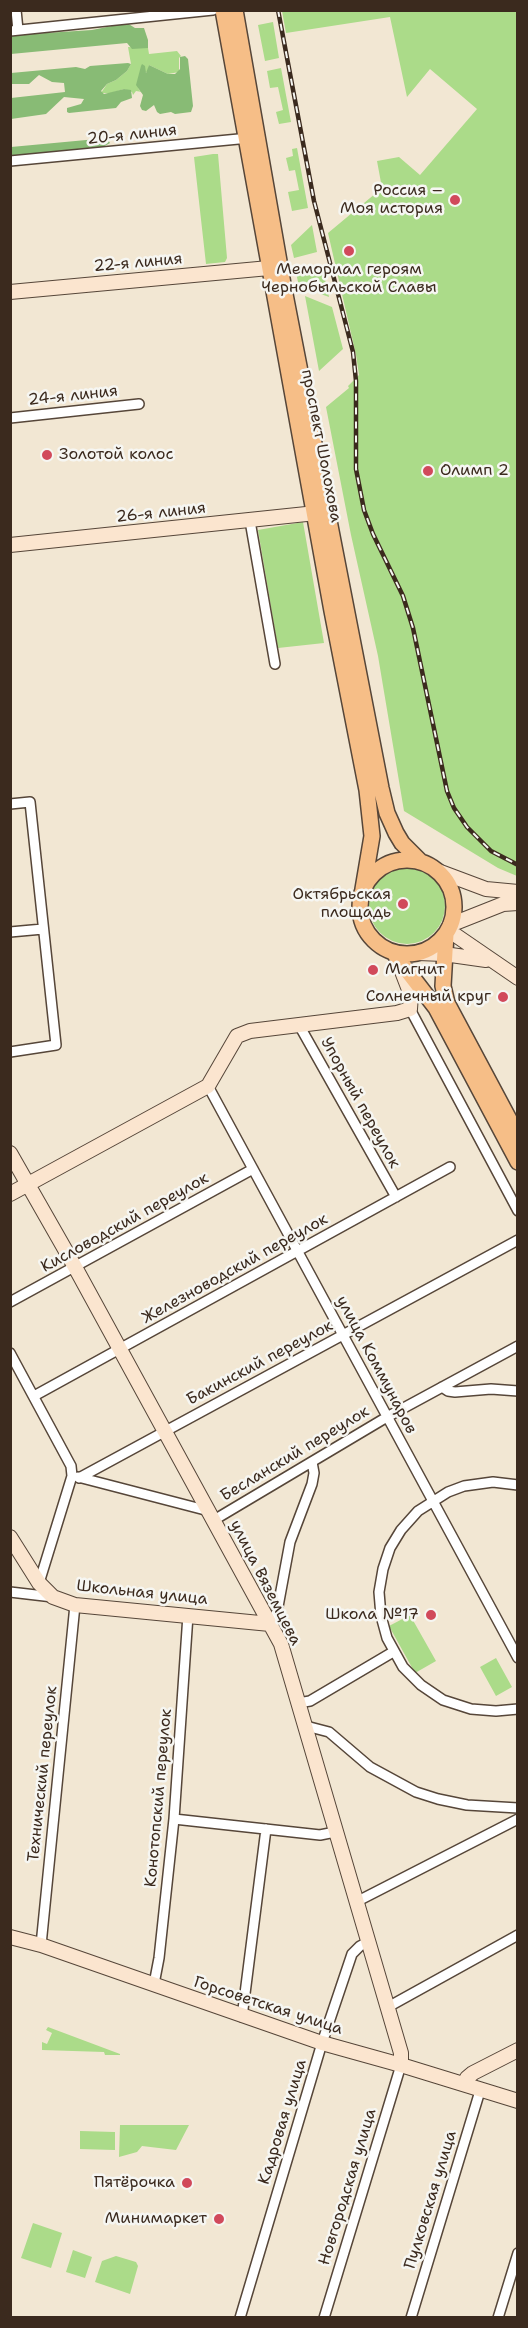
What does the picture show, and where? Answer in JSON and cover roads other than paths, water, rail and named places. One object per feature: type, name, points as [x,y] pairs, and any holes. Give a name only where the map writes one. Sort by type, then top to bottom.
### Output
[{"type":"main road","name":"проспект Шолохова","points":[[223,10],[251,138],[381,788],[387,813],[396,833],[402,843],[421,861]]},
{"type":"main road","name":"проспект Шолохова","points":[[235,10],[269,268],[371,813],[372,836],[363,889]]},
{"type":"main road","points":[[518,1136],[447,1003],[443,986],[444,954],[454,908],[448,884],[438,871],[421,861],[408,859],[389,863],[375,872],[363,889],[360,904],[363,924],[374,940],[397,956],[435,1007],[518,1162]]},
{"type":"main road","points":[[397,956],[418,953],[438,943],[448,930]]},
{"type":"street","points":[[16,10],[14,30],[110,15],[213,10]]},
{"type":"street","name":"20-я линия","points":[[10,161],[251,138]]},
{"type":"street","name":"22-я линия","points":[[10,292],[269,268]]},
{"type":"street","name":"24-я линия","points":[[10,418],[139,404]]},
{"type":"street","name":"26-я линия","points":[[10,545],[316,513]]},
{"type":"street","points":[[250,521],[275,664]]},
{"type":"street","points":[[10,804],[30,802],[56,1045],[10,1052]]},
{"type":"street","points":[[438,871],[486,889],[518,892]]},
{"type":"street","points":[[518,903],[503,904],[448,930],[518,978]]},
{"type":"street","points":[[10,932],[43,928]]},
{"type":"street","points":[[418,953],[444,954],[494,962]]},
{"type":"street","points":[[397,956],[411,995],[412,1011],[518,1211]]},
{"type":"street","points":[[10,1194],[208,1086],[237,1036],[250,1030],[435,1007]]},
{"type":"street","name":"Упорный переулок","points":[[299,1024],[396,1197]]},
{"type":"street","name":"улица Коммунаров","points":[[208,1086],[518,1658]]},
{"type":"street","name":"улица Вяземцева","points":[[10,1153],[75,1267],[281,1644],[388,2007],[401,2053],[401,2065]]},
{"type":"street","name":"Железноводский переулок","points":[[34,1396],[450,1167]]},
{"type":"street","name":"Кисловодский переулок","points":[[10,1302],[253,1169]]},
{"type":"street","name":"Бакинский переулок","points":[[76,1477],[518,1240]]},
{"type":"street","name":"Бесланский переулок","points":[[76,1477],[211,1516],[518,1346]]},
{"type":"street","points":[[10,1353],[76,1477],[39,1583]]},
{"type":"street","points":[[442,1387],[455,1392],[491,1389],[518,1390]]},
{"type":"street","points":[[270,1624],[278,1612],[290,1542],[312,1484],[314,1473],[312,1462]]},
{"type":"street","points":[[518,1485],[493,1482],[474,1484],[448,1492],[418,1511],[401,1530],[390,1548],[382,1569],[379,1592],[381,1616],[393,1652],[403,1667],[421,1685],[443,1700],[471,1709],[496,1711],[518,1708]]},
{"type":"street","points":[[10,1537],[39,1583],[52,1596]]},
{"type":"street","name":"Школьная улица","points":[[10,1592],[52,1596],[75,1605],[270,1624]]},
{"type":"street","name":"Технический переулок","points":[[41,1946],[75,1605]]},
{"type":"street","name":"Конотопский переулок","points":[[153,1984],[159,1958],[174,1819],[188,1615]]},
{"type":"street","points":[[298,1703],[310,1701],[393,1652]]},
{"type":"street","points":[[306,1726],[329,1732],[370,1767],[393,1782],[416,1792],[467,1805],[518,1808]]},
{"type":"street","points":[[357,1902],[518,1818]]},
{"type":"street","points":[[174,1819],[320,1835],[335,1832]]},
{"type":"street","points":[[242,2017],[266,1829]]},
{"type":"street","points":[[388,2007],[518,1935]]},
{"type":"street","name":"Горсоветская улица","points":[[10,1937],[322,2043],[518,2101]]},
{"type":"street","name":"Кадровая улица","points":[[240,2318],[322,2043],[352,1954],[368,1942]]},
{"type":"street","points":[[464,2084],[473,2073],[518,2050]]},
{"type":"street","name":"Новгородская улица","points":[[324,2318],[401,2065]]},
{"type":"street","name":"Пулковская улица","points":[[411,2318],[480,2091]]},
{"type":"street","points":[[498,2318],[518,2253]]},
{"type":"railway","points":[[278,10],[314,201],[353,352],[356,381],[356,469],[364,510],[403,596],[413,628],[447,791],[454,808],[467,827],[491,851],[518,865]]},
{"type":"place","name":"Россия – Моя история","points":[[455,200]]},
{"type":"place","name":"Мемориал героям Чернобыльской Славы","points":[[349,251]]},
{"type":"place","name":"Золотой колос","points":[[47,455]]},
{"type":"place","name":"Олимп 2","points":[[428,471]]},
{"type":"place","name":"Октябрьская площадь","points":[[403,904]]},
{"type":"place","name":"Магнит","points":[[373,970]]},
{"type":"place","name":"Солнечный круг","points":[[503,997]]},
{"type":"place","name":"Школа №17","points":[[431,1615]]},
{"type":"place","name":"Пятёрочка","points":[[187,2183]]},
{"type":"place","name":"Минимаркет","points":[[219,2219]]}]
